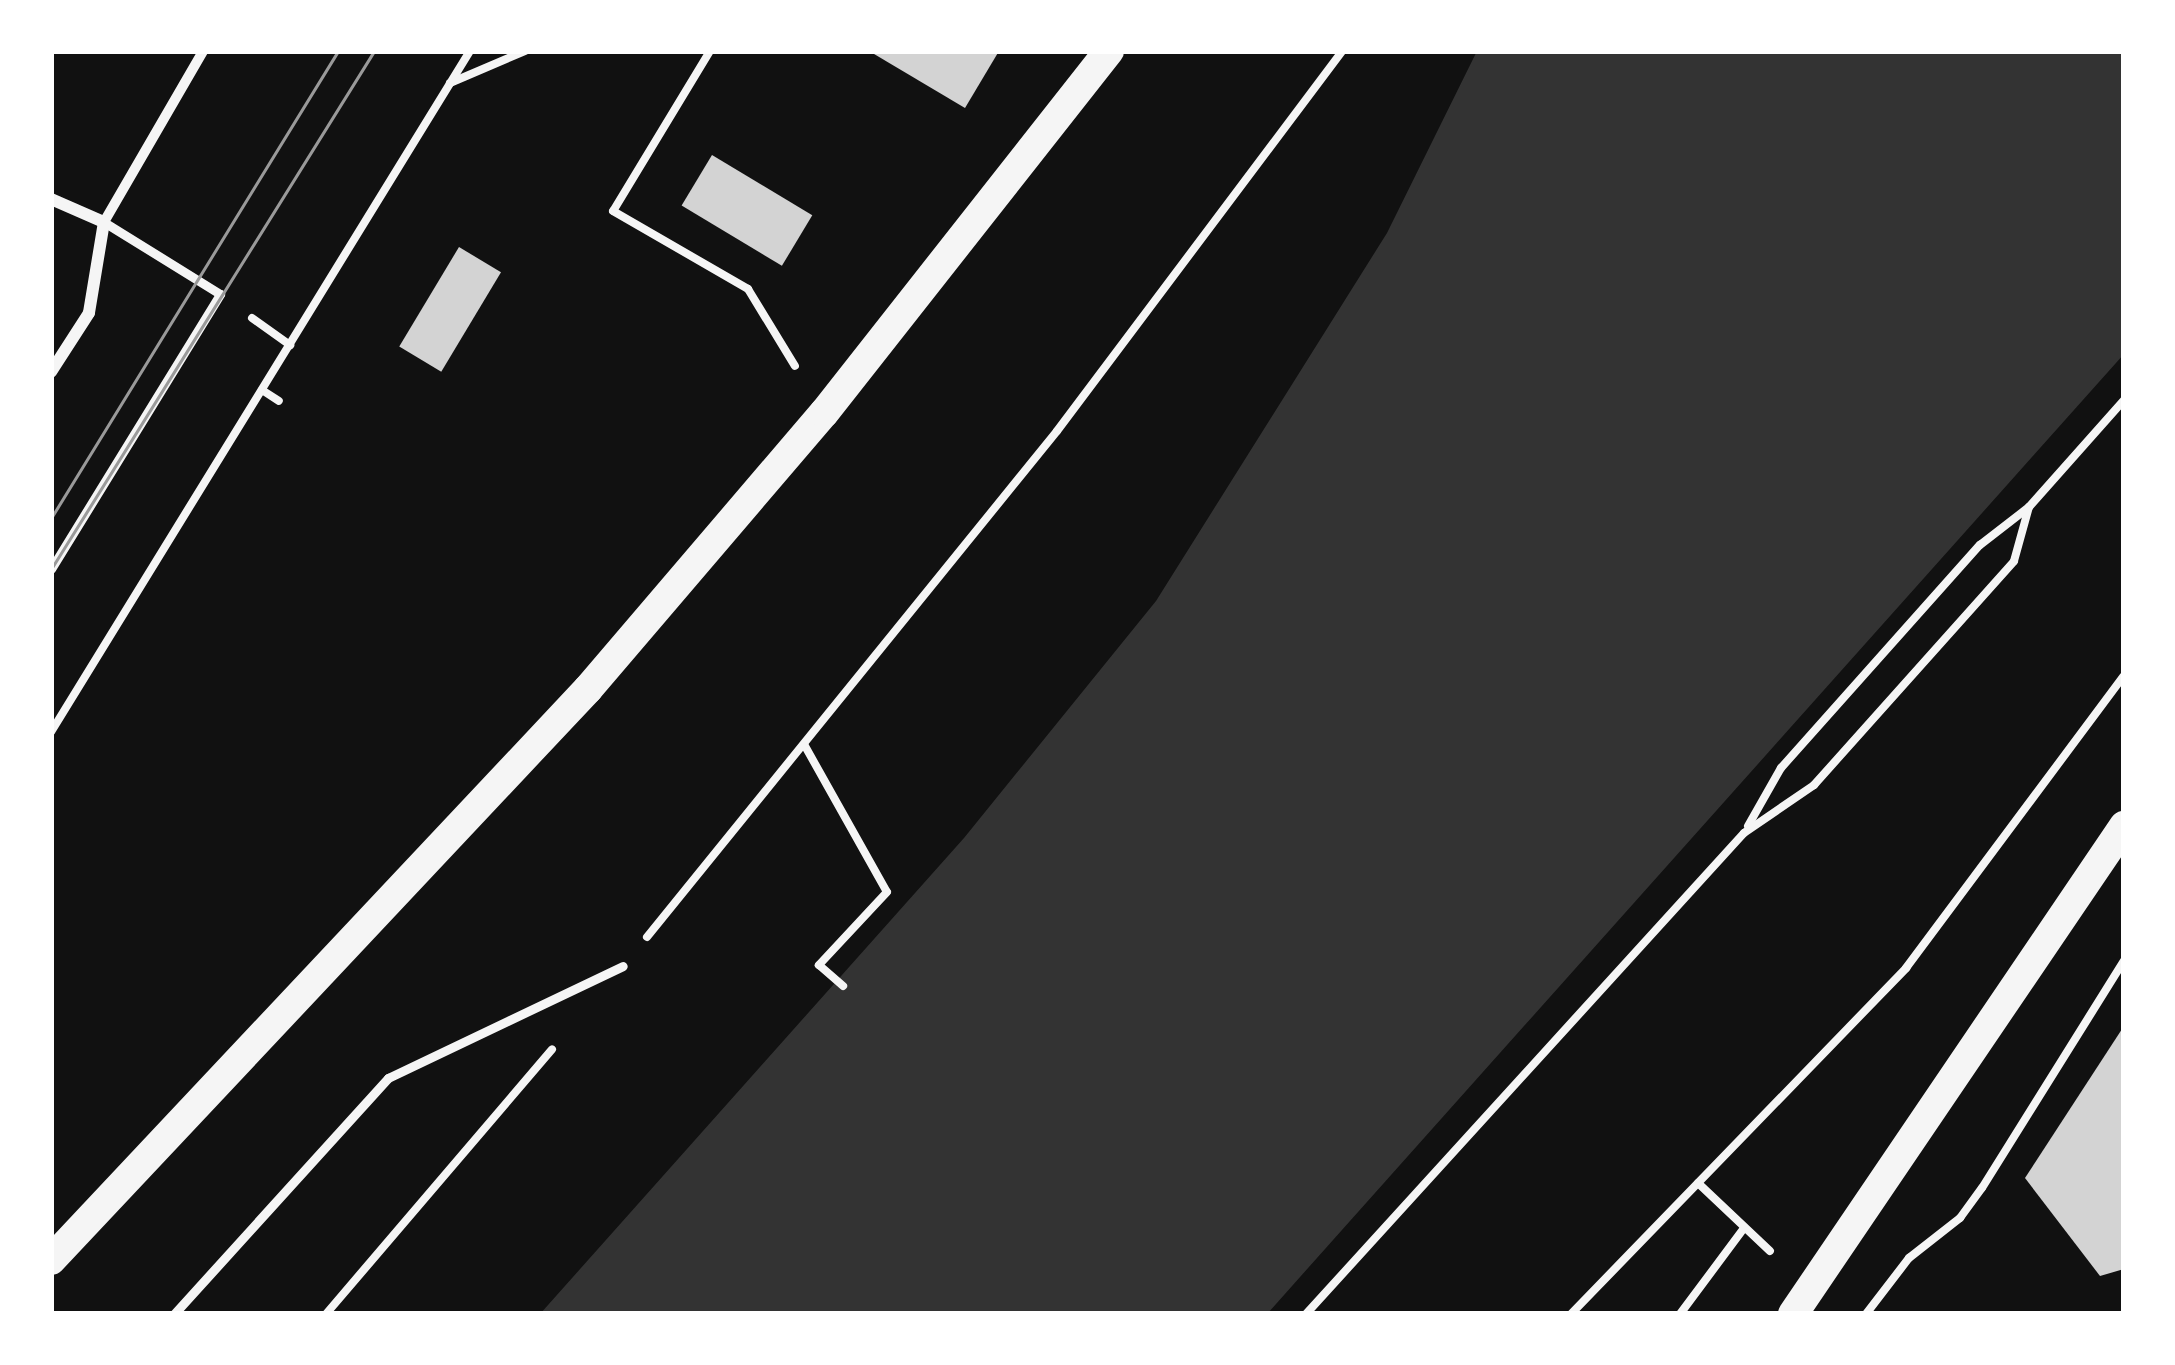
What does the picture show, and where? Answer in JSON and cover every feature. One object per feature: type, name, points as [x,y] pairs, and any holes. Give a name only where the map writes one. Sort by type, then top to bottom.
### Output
[{"type":"main road","points":[[51,1260],[588,689],[824,413],[1109,51]]},
{"type":"main road","points":[[1792,1314],[2124,826]]},
{"type":"street","points":[[51,372],[88,313],[104,222],[203,51]]},
{"type":"street","points":[[51,199],[104,222]]},
{"type":"lane","points":[[51,569],[220,294],[104,222]]},
{"type":"lane","points":[[174,1314],[388,1078],[623,966]]},
{"type":"path","points":[[51,732],[470,51]]},
{"type":"path","points":[[450,83],[525,51]]},
{"type":"path","points":[[710,51],[613,211],[748,289],[824,413]]},
{"type":"path","points":[[623,966],[1057,431],[1342,51]]},
{"type":"path","points":[[262,390],[279,401]]},
{"type":"path","points":[[1306,1314],[1744,833],[1793,754],[1980,545],[2029,507],[2124,400]]},
{"type":"path","points":[[1744,833],[1814,784],[2014,561],[2029,507]]},
{"type":"path","points":[[1571,1314],[1906,968],[2124,676]]},
{"type":"path","points":[[805,746],[887,892],[819,965],[840,983]]},
{"type":"path","points":[[1866,1314],[1909,1258],[1960,1218],[1982,1188],[2124,961]]},
{"type":"path","points":[[326,1314],[564,1036]]},
{"type":"path","points":[[1680,1314],[1744,1228],[1698,1184]]},
{"type":"shaded area","points":[[1477,51],[2124,51],[2124,354],[1267,1314],[540,1314],[964,838],[1156,601],[1387,233]]},
{"type":"building","points":[[869,51],[999,51],[965,108]]},
{"type":"building","points":[[712,155],[812,215],[782,266],[682,206]]},
{"type":"building","points":[[459,247],[501,272],[441,372],[399,346]]},
{"type":"building","points":[[2124,1026],[2124,1269],[2100,1276],[2025,1178]]},
{"type":"tram line","points":[[51,518],[338,51]]},
{"type":"tram line","points":[[51,569],[374,51]]}]
